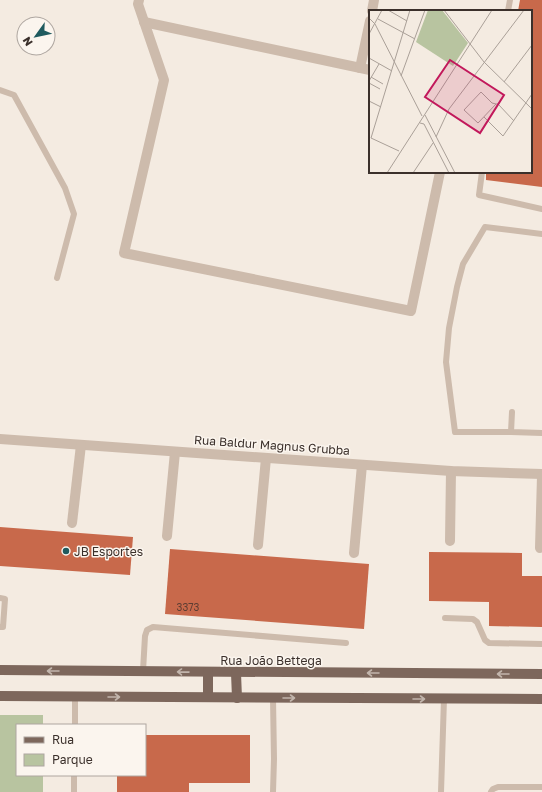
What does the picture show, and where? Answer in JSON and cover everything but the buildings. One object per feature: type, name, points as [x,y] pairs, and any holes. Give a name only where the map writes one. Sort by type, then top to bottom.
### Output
[{"type":"main road","name":"Rua João Bettega","points":[[0,670],[542,674]]},
{"type":"main road","points":[[208,672],[208,697]]},
{"type":"main road","points":[[236,672],[237,698]]},
{"type":"main road","points":[[0,696],[542,699]]},
{"type":"street","points":[[139,0],[138,4],[164,80],[124,253],[411,311],[440,173]]},
{"type":"street","points":[[372,10],[374,0]]},
{"type":"street","points":[[144,22],[365,69],[369,31]]},
{"type":"street","name":"Rua Baldur Magnus Grubba","points":[[0,439],[451,471],[542,475]]},
{"type":"street","points":[[72,523],[82,445]]},
{"type":"street","points":[[167,536],[175,452]]},
{"type":"street","points":[[258,545],[266,458]]},
{"type":"street","points":[[354,553],[362,465]]},
{"type":"street","points":[[450,541],[451,471]]},
{"type":"street","points":[[540,548],[542,475]]},
{"type":"lane","points":[[508,10],[510,0]]},
{"type":"lane","points":[[0,90],[14,95],[65,188],[74,214],[57,278]]},
{"type":"lane","points":[[482,173],[479,195],[542,209]]},
{"type":"lane","points":[[542,234],[485,227],[463,264],[450,322],[446,362],[455,432],[542,433]]},
{"type":"lane","points":[[511,432],[512,412]]},
{"type":"lane","points":[[0,598],[5,599],[3,627],[0,627]]},
{"type":"lane","points":[[445,618],[473,619],[485,640],[489,643],[542,644]]},
{"type":"lane","points":[[143,671],[145,636],[147,630],[152,627],[346,643]]},
{"type":"lane","points":[[75,697],[75,724]]},
{"type":"lane","points":[[273,698],[273,792]]},
{"type":"lane","points":[[440,792],[444,699]]},
{"type":"lane","points":[[74,776],[74,792]]},
{"type":"lane","points":[[491,792],[493,789],[498,787],[542,787]]},
{"type":"green space","points":[[0,715],[43,715],[43,724],[16,724],[16,776],[43,776],[43,792],[0,792]]},
{"type":"place","name":"JB Esportes","points":[[66,551]]}]
